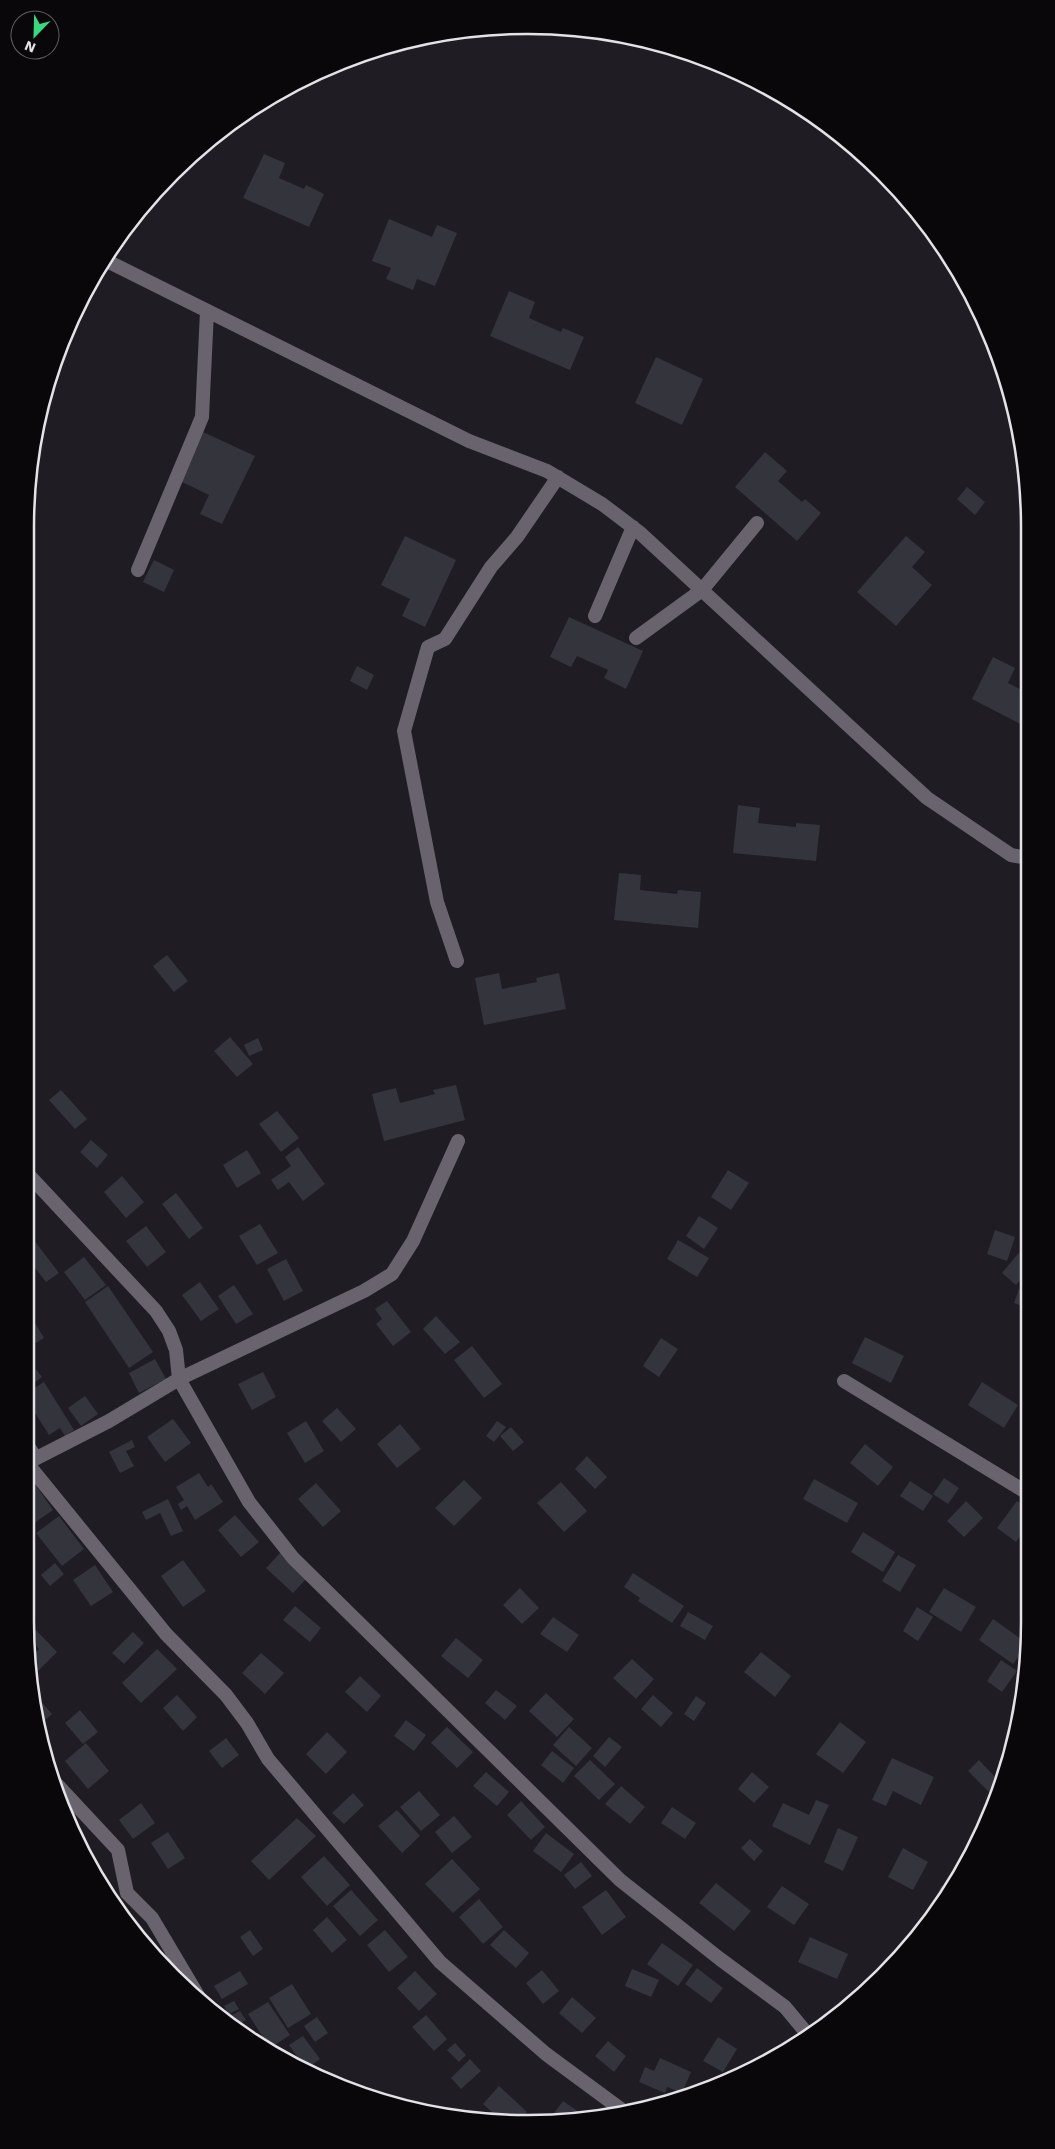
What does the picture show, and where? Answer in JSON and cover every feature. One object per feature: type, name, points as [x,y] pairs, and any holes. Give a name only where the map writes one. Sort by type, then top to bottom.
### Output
[{"type":"street","points":[[111,263],[469,441],[547,471],[602,504],[633,527],[927,798],[1011,855],[1021,857]]},
{"type":"street","points":[[138,570],[202,417],[207,310]]},
{"type":"street","points":[[458,960],[436,902],[404,731],[428,647],[445,640],[491,567],[517,537],[558,477]]},
{"type":"street","points":[[636,638],[702,590],[757,523]]},
{"type":"street","points":[[594,616],[633,527]]},
{"type":"street","points":[[34,1459],[109,1421],[179,1379],[364,1291],[392,1274],[413,1241],[458,1141]]},
{"type":"street","points":[[34,1181],[156,1311],[169,1332],[176,1350],[179,1379],[249,1502],[293,1558],[620,1880],[720,1959],[785,2007],[804,2030]]},
{"type":"street","points":[[844,1381],[1021,1490]]},
{"type":"street","points":[[34,1468],[166,1634],[199,1670],[226,1695],[247,1723],[268,1759],[440,1962],[546,2054],[618,2107]]},
{"type":"street","points":[[65,1794],[118,1850],[127,1893],[152,1918],[190,1982]]},
{"type":"building","points":[[264,154],[285,163],[279,178],[304,189],[306,185],[324,194],[309,227],[243,198]]},
{"type":"building","points":[[389,219],[432,237],[437,225],[457,233],[435,286],[417,279],[413,290],[386,279],[391,268],[372,261]]},
{"type":"building","points":[[509,291],[535,302],[529,318],[561,332],[563,328],[584,337],[570,370],[490,336]]},
{"type":"building","points":[[656,357],[703,379],[682,425],[635,403]]},
{"type":"building","points":[[203,432],[255,456],[222,524],[200,514],[209,495],[180,481]]},
{"type":"building","points":[[765,452],[787,471],[778,481],[802,502],[805,499],[821,513],[797,541],[735,487]]},
{"type":"building","points":[[967,487],[985,502],[975,515],[957,499]]},
{"type":"building","points":[[405,536],[456,560],[425,627],[402,616],[410,599],[381,585]]},
{"type":"building","points":[[906,536],[925,552],[912,567],[932,585],[896,626],[857,592]]},
{"type":"building","points":[[154,560],[174,570],[164,592],[143,582]]},
{"type":"building","points":[[569,617],[643,651],[626,689],[604,678],[608,670],[577,656],[571,667],[550,657]]},
{"type":"building","points":[[993,657],[1015,668],[1008,683],[1021,690],[1021,724],[972,699]]},
{"type":"building","points":[[357,666],[374,675],[367,690],[350,681]]},
{"type":"building","points":[[738,805],[760,808],[758,823],[796,827],[796,823],[820,825],[816,861],[733,853]]},
{"type":"building","points":[[619,873],[641,875],[640,890],[677,894],[678,890],[701,892],[698,928],[614,920]]},
{"type":"building","points":[[167,955],[188,981],[174,992],[153,966]]},
{"type":"building","points":[[499,973],[502,989],[537,982],[536,978],[559,973],[566,1009],[484,1025],[475,978]]},
{"type":"building","points":[[230,1037],[253,1064],[237,1077],[214,1051]]},
{"type":"building","points":[[258,1038],[263,1050],[249,1056],[244,1045]]},
{"type":"building","points":[[456,1085],[465,1120],[384,1141],[372,1094],[396,1088],[400,1103],[435,1094],[433,1090]]},
{"type":"building","points":[[61,1090],[87,1119],[75,1129],[49,1100]]},
{"type":"building","points":[[277,1111],[299,1138],[281,1152],[259,1124]]},
{"type":"building","points":[[91,1140],[108,1155],[97,1168],[80,1152]]},
{"type":"building","points":[[298,1147],[325,1184],[303,1201],[289,1182],[278,1190],[271,1180],[291,1166],[285,1157]]},
{"type":"building","points":[[247,1150],[261,1173],[237,1188],[223,1165]]},
{"type":"building","points":[[728,1170],[749,1183],[731,1210],[711,1197]]},
{"type":"building","points":[[122,1176],[144,1202],[126,1218],[104,1192]]},
{"type":"building","points":[[176,1193],[203,1228],[189,1239],[162,1204]]},
{"type":"building","points":[[699,1216],[718,1228],[704,1249],[686,1236]]},
{"type":"building","points":[[260,1224],[278,1253],[257,1265],[239,1236]]},
{"type":"building","points":[[146,1226],[166,1252],[147,1267],[126,1241]]},
{"type":"building","points":[[995,1230],[1015,1237],[1007,1261],[987,1254]]},
{"type":"building","points":[[34,1240],[59,1273],[46,1282],[34,1267]]},
{"type":"building","points":[[678,1240],[709,1258],[697,1277],[667,1259]]},
{"type":"building","points":[[1021,1250],[1021,1279],[1016,1285],[1002,1273]]},
{"type":"building","points":[[84,1257],[106,1285],[85,1300],[64,1272]]},
{"type":"building","points":[[286,1259],[303,1291],[284,1301],[267,1269]]},
{"type":"building","points":[[200,1282],[219,1309],[201,1321],[182,1295]]},
{"type":"building","points":[[234,1285],[253,1314],[236,1324],[218,1296]]},
{"type":"building","points":[[108,1286],[153,1352],[129,1368],[85,1302]]},
{"type":"building","points":[[1019,1289],[1021,1290],[1021,1306],[1014,1303]]},
{"type":"building","points":[[387,1301],[411,1332],[393,1346],[376,1324],[382,1319],[375,1309]]},
{"type":"building","points":[[436,1316],[460,1342],[445,1354],[423,1329]]},
{"type":"building","points":[[34,1321],[44,1338],[34,1344]]},
{"type":"building","points":[[865,1337],[904,1356],[891,1383],[852,1363]]},
{"type":"building","points":[[661,1338],[678,1349],[659,1377],[643,1366]]},
{"type":"building","points":[[472,1346],[502,1384],[484,1398],[454,1360]]},
{"type":"building","points":[[155,1359],[166,1379],[139,1393],[129,1373]]},
{"type":"building","points":[[34,1367],[42,1377],[34,1383]]},
{"type":"building","points":[[263,1372],[276,1397],[252,1410],[238,1384]]},
{"type":"building","points":[[44,1382],[74,1430],[65,1436],[60,1428],[49,1435],[34,1411],[34,1388]]},
{"type":"building","points":[[982,1382],[1018,1405],[1004,1428],[968,1405]]},
{"type":"building","points":[[85,1396],[98,1414],[81,1426],[68,1408]]},
{"type":"building","points":[[337,1408],[356,1429],[341,1442],[322,1421]]},
{"type":"building","points":[[173,1419],[191,1443],[165,1462],[147,1437]]},
{"type":"building","points":[[306,1421],[324,1451],[305,1463],[287,1433]]},
{"type":"building","points":[[497,1421],[506,1427],[494,1442],[486,1436]]},
{"type":"building","points":[[400,1424],[421,1449],[397,1468],[377,1444]]},
{"type":"building","points":[[511,1427],[524,1442],[513,1451],[500,1436]]},
{"type":"building","points":[[132,1440],[135,1447],[126,1451],[134,1466],[120,1473],[109,1452]]},
{"type":"building","points":[[865,1444],[893,1467],[878,1486],[850,1463]]},
{"type":"building","points":[[587,1456],[607,1477],[595,1489],[575,1469]]},
{"type":"building","points":[[199,1473],[208,1487],[211,1484],[223,1502],[195,1520],[187,1506],[181,1510],[178,1504],[184,1500],[176,1487]]},
{"type":"building","points":[[944,1478],[959,1488],[948,1504],[933,1494]]},
{"type":"building","points":[[814,1479],[858,1503],[847,1523],[803,1499]]},
{"type":"building","points":[[464,1480],[482,1498],[454,1526],[435,1508]]},
{"type":"building","points":[[910,1481],[933,1496],[923,1511],[900,1496]]},
{"type":"building","points":[[34,1482],[53,1510],[34,1523]]},
{"type":"building","points":[[561,1482],[587,1511],[564,1532],[537,1503]]},
{"type":"building","points":[[316,1483],[341,1511],[323,1527],[298,1499]]},
{"type":"building","points":[[168,1499],[183,1531],[171,1536],[160,1513],[146,1520],[142,1512]]},
{"type":"building","points":[[966,1501],[983,1518],[964,1537],[947,1521]]},
{"type":"building","points":[[1017,1501],[1021,1504],[1021,1535],[1016,1542],[997,1528]]},
{"type":"building","points":[[235,1515],[259,1542],[241,1557],[218,1530]]},
{"type":"building","points":[[59,1516],[84,1549],[62,1566],[36,1533]]},
{"type":"building","points":[[863,1532],[895,1552],[883,1572],[851,1552]]},
{"type":"building","points":[[281,1552],[308,1577],[293,1593],[266,1568]]},
{"type":"building","points":[[898,1555],[916,1565],[900,1592],[882,1581]]},
{"type":"building","points":[[183,1560],[206,1591],[183,1607],[161,1576]]},
{"type":"building","points":[[55,1563],[64,1574],[50,1586],[41,1575]]},
{"type":"building","points":[[95,1565],[113,1592],[91,1606],[73,1580]]},
{"type":"building","points":[[633,1573],[684,1606],[672,1623],[638,1601],[640,1598],[624,1587]]},
{"type":"building","points":[[520,1588],[539,1608],[522,1624],[503,1605]]},
{"type":"building","points":[[944,1588],[976,1607],[961,1632],[929,1612]]},
{"type":"building","points":[[295,1606],[321,1628],[310,1642],[283,1620]]},
{"type":"building","points":[[917,1607],[933,1617],[918,1641],[903,1631]]},
{"type":"building","points":[[688,1612],[713,1626],[705,1640],[680,1626]]},
{"type":"building","points":[[553,1617],[579,1635],[567,1652],[540,1634]]},
{"type":"building","points":[[993,1619],[1020,1639],[1020,1655],[1013,1664],[979,1640]]},
{"type":"building","points":[[34,1628],[57,1652],[37,1672],[35,1653],[39,1649],[35,1644]]},
{"type":"building","points":[[133,1632],[144,1643],[124,1664],[112,1653]]},
{"type":"building","points":[[456,1638],[483,1660],[468,1678],[441,1656]]},
{"type":"building","points":[[157,1649],[177,1669],[141,1703],[122,1683]]},
{"type":"building","points":[[761,1652],[791,1676],[775,1697],[744,1672]]},
{"type":"building","points":[[261,1653],[284,1673],[265,1694],[242,1673]]},
{"type":"building","points":[[632,1659],[654,1679],[636,1699],[613,1678]]},
{"type":"building","points":[[1001,1660],[1017,1671],[1002,1692],[987,1681]]},
{"type":"building","points":[[360,1676],[381,1696],[367,1712],[345,1692]]},
{"type":"building","points":[[496,1690],[517,1706],[505,1720],[485,1703]]},
{"type":"building","points":[[546,1693],[574,1719],[557,1737],[529,1711]]},
{"type":"building","points":[[177,1695],[197,1717],[183,1731],[163,1708]]},
{"type":"building","points":[[653,1695],[673,1713],[661,1727],[641,1709]]},
{"type":"building","points":[[696,1696],[706,1703],[694,1721],[684,1714]]},
{"type":"building","points":[[40,1701],[52,1714],[44,1722]]},
{"type":"building","points":[[80,1710],[98,1732],[83,1744],[65,1723]]},
{"type":"building","points":[[406,1720],[426,1735],[414,1751],[394,1736]]},
{"type":"building","points":[[840,1722],[866,1742],[843,1773],[816,1754]]},
{"type":"building","points":[[447,1727],[473,1752],[457,1768],[431,1743]]},
{"type":"building","points":[[569,1727],[592,1748],[576,1766],[553,1745]]},
{"type":"building","points":[[327,1732],[347,1752],[326,1774],[306,1754]]},
{"type":"building","points":[[609,1737],[622,1747],[605,1767],[593,1756]]},
{"type":"building","points":[[226,1738],[239,1755],[222,1768],[209,1751]]},
{"type":"building","points":[[86,1743],[109,1771],[88,1789],[65,1761]]},
{"type":"building","points":[[552,1751],[574,1768],[563,1783],[541,1765]]},
{"type":"building","points":[[892,1758],[934,1777],[921,1805],[893,1791],[886,1806],[872,1800]]},
{"type":"building","points":[[590,1760],[615,1784],[599,1800],[574,1776]]},
{"type":"building","points":[[979,1760],[996,1777],[990,1793],[968,1771]]},
{"type":"building","points":[[486,1772],[509,1792],[497,1806],[473,1786]]},
{"type":"building","points":[[752,1772],[769,1787],[754,1803],[738,1789]]},
{"type":"building","points":[[621,1786],[645,1807],[630,1824],[605,1804]]},
{"type":"building","points":[[419,1791],[440,1815],[421,1831],[400,1807]]},
{"type":"building","points":[[353,1793],[364,1805],[344,1824],[332,1813]]},
{"type":"building","points":[[816,1800],[829,1805],[810,1845],[772,1826],[783,1803],[809,1815]]},
{"type":"building","points":[[521,1801],[545,1827],[531,1840],[507,1815]]},
{"type":"building","points":[[141,1803],[155,1823],[133,1839],[119,1820]]},
{"type":"building","points":[[672,1807],[696,1823],[685,1839],[661,1823]]},
{"type":"building","points":[[397,1810],[420,1836],[402,1853],[378,1826]]},
{"type":"building","points":[[454,1816],[472,1837],[452,1853],[435,1832]]},
{"type":"building","points":[[297,1818],[316,1836],[269,1880],[251,1861]]},
{"type":"building","points":[[838,1828],[858,1837],[843,1871],[824,1862]]},
{"type":"building","points":[[168,1832],[185,1858],[168,1869],[151,1843]]},
{"type":"building","points":[[546,1833],[574,1854],[561,1872],[533,1851]]},
{"type":"building","points":[[750,1839],[763,1851],[754,1861],[741,1848]]},
{"type":"building","points":[[903,1848],[928,1862],[913,1890],[888,1877]]},
{"type":"building","points":[[324,1856],[350,1885],[327,1906],[301,1877]]},
{"type":"building","points":[[452,1859],[480,1889],[453,1913],[425,1884]]},
{"type":"building","points":[[581,1862],[592,1876],[575,1889],[564,1875]]},
{"type":"building","points":[[716,1883],[751,1911],[734,1931],[699,1903]]},
{"type":"building","points":[[782,1886],[809,1904],[794,1925],[767,1907]]},
{"type":"building","points":[[941,1886],[943,1887],[938,1896],[934,1901]]},
{"type":"building","points":[[351,1890],[378,1920],[360,1936],[333,1906]]},
{"type":"building","points":[[606,1890],[626,1917],[602,1935],[582,1907]]},
{"type":"building","points":[[479,1899],[503,1927],[483,1944],[459,1917]]},
{"type":"building","points":[[327,1917],[347,1940],[332,1953],[313,1930]]},
{"type":"building","points":[[250,1930],[263,1949],[253,1956],[240,1937]]},
{"type":"building","points":[[385,1930],[408,1957],[389,1972],[367,1945]]},
{"type":"building","points":[[504,1930],[529,1953],[516,1968],[490,1945]]},
{"type":"building","points":[[810,1937],[848,1954],[837,1979],[798,1962]]},
{"type":"building","points":[[662,1943],[693,1965],[678,1986],[647,1964]]},
{"type":"building","points":[[697,1968],[723,1988],[711,2003],[685,1984]]},
{"type":"building","points":[[632,1969],[659,1980],[651,1997],[625,1986]]},
{"type":"building","points":[[542,1970],[559,1991],[543,2004],[526,1983]]},
{"type":"building","points":[[240,1971],[248,1984],[222,1999],[214,1986]]},
{"type":"building","points":[[415,1971],[437,1994],[419,2011],[397,1988]]},
{"type":"building","points":[[292,1984],[311,2014],[288,2028],[269,1998]]},
{"type":"building","points":[[572,1997],[596,2018],[582,2033],[559,2013]]},
{"type":"building","points":[[234,2001],[239,2009],[229,2014],[224,2006]]},
{"type":"building","points":[[268,2002],[290,2035],[275,2045],[264,2039],[248,2014]]},
{"type":"building","points":[[240,2011],[246,2020],[241,2023],[231,2016]]},
{"type":"building","points":[[426,2015],[447,2039],[434,2051],[412,2027]]},
{"type":"building","points":[[317,2017],[328,2033],[315,2042],[304,2026]]},
{"type":"building","points":[[303,2036],[320,2059],[311,2065],[298,2058],[289,2045]]},
{"type":"building","points":[[718,2037],[737,2049],[723,2072],[703,2061]]},
{"type":"building","points":[[608,2041],[626,2056],[614,2072],[595,2056]]},
{"type":"building","points":[[455,2043],[466,2055],[459,2062],[447,2050]]},
{"type":"building","points":[[660,2058],[691,2072],[683,2090],[678,2091],[667,2087],[665,2093],[639,2082],[645,2067],[654,2071]]},
{"type":"building","points":[[470,2059],[481,2071],[461,2089],[451,2078]]},
{"type":"building","points":[[499,2086],[527,2112],[524,2115],[494,2114],[483,2104]]},
{"type":"building","points":[[563,2101],[579,2112],[560,2114],[553,2114]]}]
